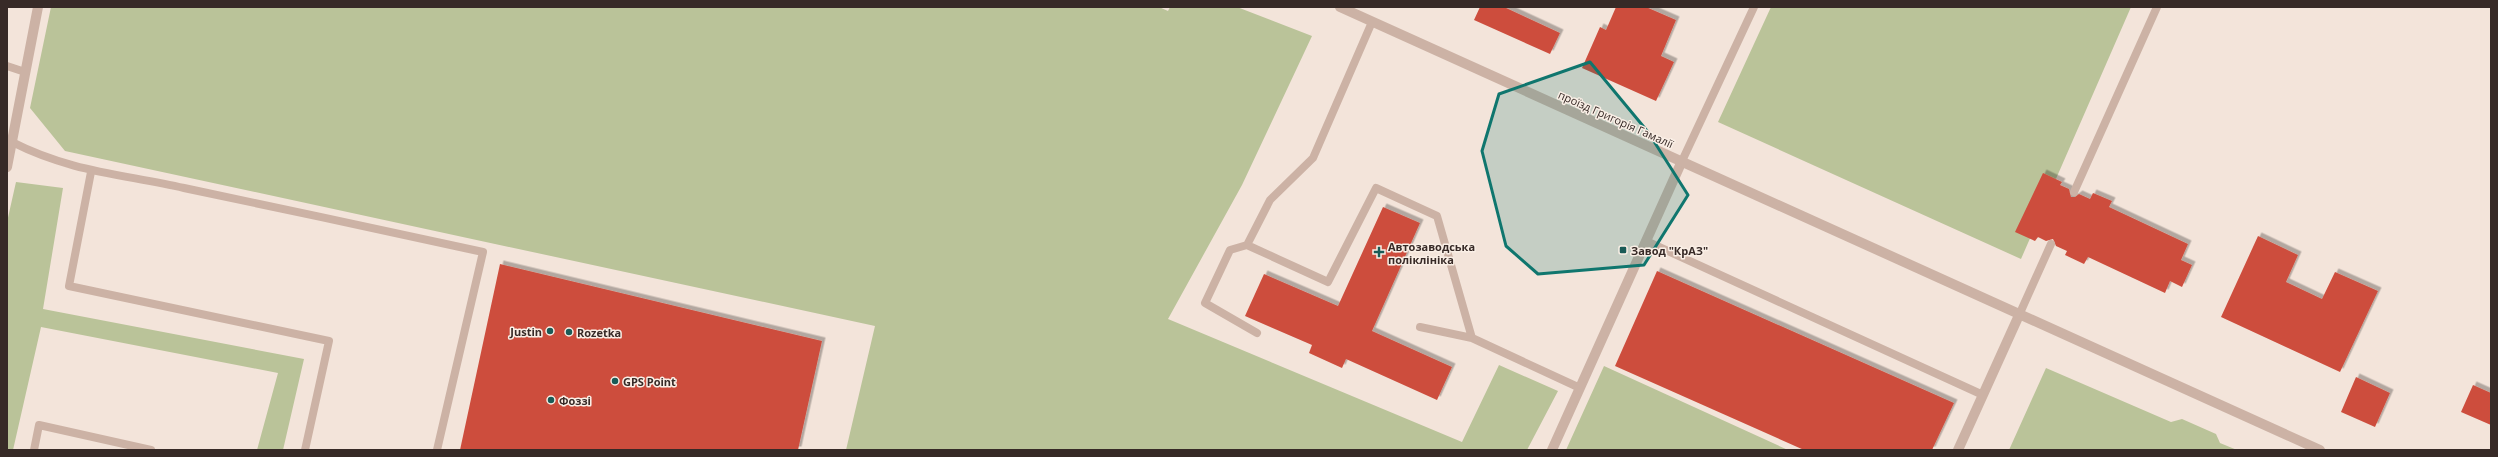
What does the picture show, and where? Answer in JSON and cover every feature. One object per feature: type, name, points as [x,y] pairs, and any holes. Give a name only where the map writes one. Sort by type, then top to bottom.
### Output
[{"type":"street","points":[[7,167],[24,72],[38,7]]},
{"type":"street","name":"проїзд Григорія Гамалії","points":[[1340,7],[1682,161],[1552,450]]},
{"type":"street","points":[[1682,161],[2320,450]]},
{"type":"street","points":[[1958,450],[2020,313]]},
{"type":"lane","points":[[1682,161],[1754,7]]},
{"type":"lane","points":[[2074,192],[2157,7]]},
{"type":"lane","points":[[1247,245],[1270,200],[1313,158],[1372,22]]},
{"type":"lane","points":[[7,66],[24,72]]},
{"type":"lane","points":[[12,142],[39,156],[92,172],[176,186],[483,252],[437,450]]},
{"type":"lane","points":[[92,172],[69,286],[329,341],[305,450]]},
{"type":"lane","points":[[1257,333],[1205,303],[1230,250],[1247,245],[1328,282],[1376,188],[1437,216],[1472,338]]},
{"type":"lane","points":[[1646,241],[1983,395]]},
{"type":"lane","points":[[2020,313],[2051,244]]},
{"type":"lane","points":[[1420,327],[1472,338],[1580,388]]},
{"type":"lane","points":[[34,450],[39,425],[151,450]]},
{"type":"highlighted area","points":[[1590,62],[1648,132],[1688,195],[1644,265],[1538,274],[1506,246],[1482,151],[1499,94]]},
{"type":"green space","points":[[51,7],[1159,7],[1168,11],[1170,7],[1237,7],[1312,36],[1242,185],[1168,319],[1462,442],[1499,365],[1558,391],[1527,450],[846,450],[875,326],[65,151],[30,108]]},
{"type":"green space","points":[[1771,7],[2131,7],[2021,259],[1718,122]]},
{"type":"green space","points":[[16,182],[63,188],[43,309],[304,359],[283,450],[257,450],[278,373],[41,327],[13,450],[7,450],[7,222]]},
{"type":"green space","points":[[1604,366],[1788,450],[1566,450]]},
{"type":"green space","points":[[2046,368],[2171,422],[2182,419],[2216,434],[2220,443],[2237,450],[2009,450]]},
{"type":"building","points":[[1480,7],[1504,7],[1560,33],[1550,54],[1474,20]]},
{"type":"building","points":[[1616,7],[1646,7],[1676,20],[1661,56],[1674,62],[1656,101],[1582,68],[1600,27],[1606,30]]},
{"type":"building","points":[[2043,173],[2062,182],[2060,185],[2069,189],[2071,197],[2075,197],[2079,194],[2090,199],[2093,193],[2112,201],[2109,207],[2188,244],[2181,260],[2192,265],[2182,287],[2170,281],[2165,293],[2088,257],[2084,264],[2065,255],[2067,251],[2056,246],[2053,239],[2046,241],[2038,237],[2035,241],[2015,232]]},
{"type":"building","points":[[1383,207],[1420,223],[1372,331],[1452,367],[1437,400],[1346,359],[1342,368],[1309,353],[1312,345],[1245,316],[1264,274],[1338,306]]},
{"type":"building","points":[[2258,236],[2298,255],[2286,282],[2322,299],[2335,272],[2378,291],[2340,372],[2221,317]]},
{"type":"building","points":[[500,264],[822,341],[798,450],[460,450]]},
{"type":"building","points":[[1657,271],[1954,403],[1932,450],[1804,450],[1615,366]]},
{"type":"building","points":[[2356,377],[2390,393],[2375,427],[2341,412]]},
{"type":"building","points":[[2473,385],[2491,393],[2491,425],[2461,412]]},
{"type":"place","name":"Завод \"КрАЗ\"","points":[[1623,250]]},
{"type":"place","name":"Автозаводська поліклініка","points":[[1379,252]]},
{"type":"place","name":"Justin","points":[[550,331]]},
{"type":"place","name":"Rozetka","points":[[569,332]]},
{"type":"place","name":"GPS Point","points":[[615,381]]},
{"type":"place","name":"Фоззі","points":[[551,400]]}]
